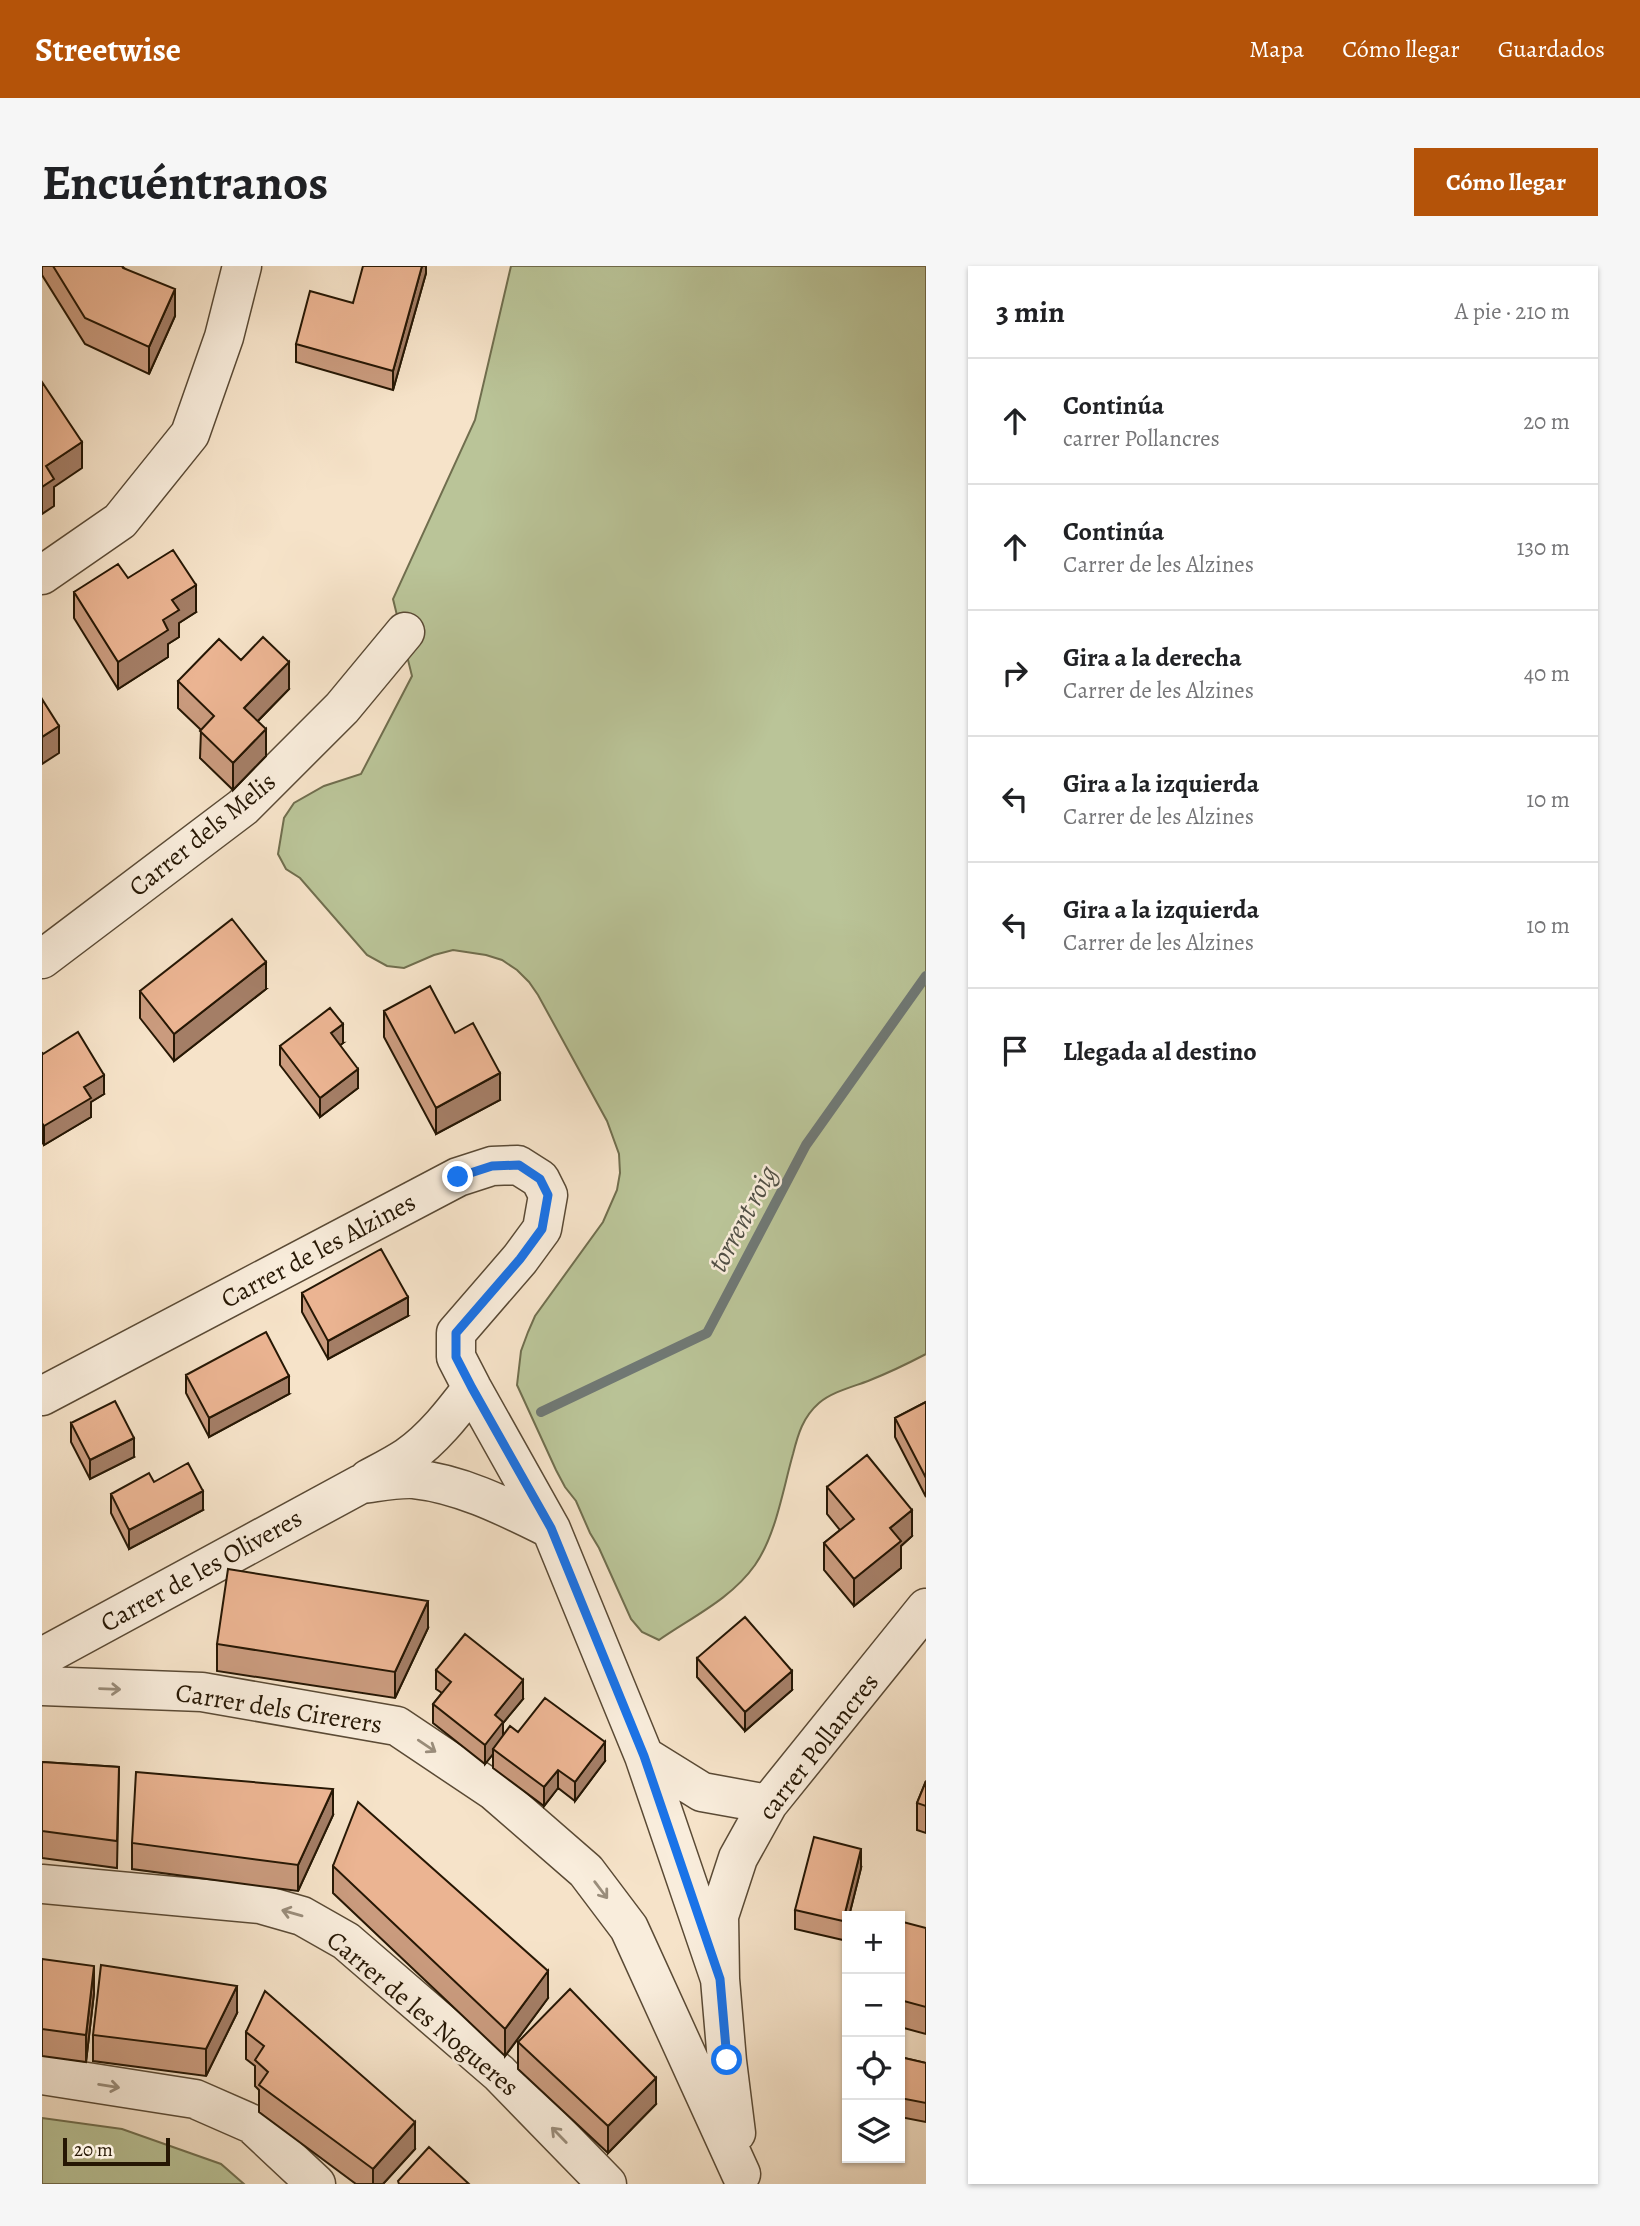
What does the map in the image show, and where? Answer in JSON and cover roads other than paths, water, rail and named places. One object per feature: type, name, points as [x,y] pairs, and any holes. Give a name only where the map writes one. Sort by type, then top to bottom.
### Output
[{"type":"street","points":[[42,575],[120,521],[190,434],[224,337],[242,266]]},
{"type":"street","name":"Carrer dels Melis","points":[[42,959],[243,807],[342,708],[405,632]]},
{"type":"street","name":"Carrer de les Alzines","points":[[42,1396],[458,1177],[492,1166],[519,1165],[540,1179],[548,1195],[542,1229],[520,1259],[456,1333],[456,1357],[551,1528],[644,1756],[720,1979]]},
{"type":"street","name":"Carrer de les Oliveres","points":[[42,1657],[407,1457],[447,1420],[472,1388]]},
{"type":"street","name":"Carrer de les Oliveres","points":[[360,1484],[413,1479],[466,1491],[551,1528]]},
{"type":"street","name":"carrer Pollancres","points":[[742,2179],[727,2060],[720,1979],[719,1916],[738,1858],[768,1804],[926,1608]]},
{"type":"street","name":"Carrer dels Cirerers","points":[[42,1686],[202,1692],[397,1726],[494,1791],[586,1871],[629,1928],[742,2179]]},
{"type":"street","points":[[644,1756],[702,1792],[768,1804]]},
{"type":"street","name":"Carrer de les Nogueres","points":[[42,1884],[260,1905],[302,1916],[346,1941],[499,2073],[607,2184]]},
{"type":"street","points":[[42,2075],[195,2099],[208,2104],[252,2124],[316,2184]]},
{"type":"waterway","name":"torrent roig","points":[[541,1412],[707,1333],[806,1145],[926,976]]}]
